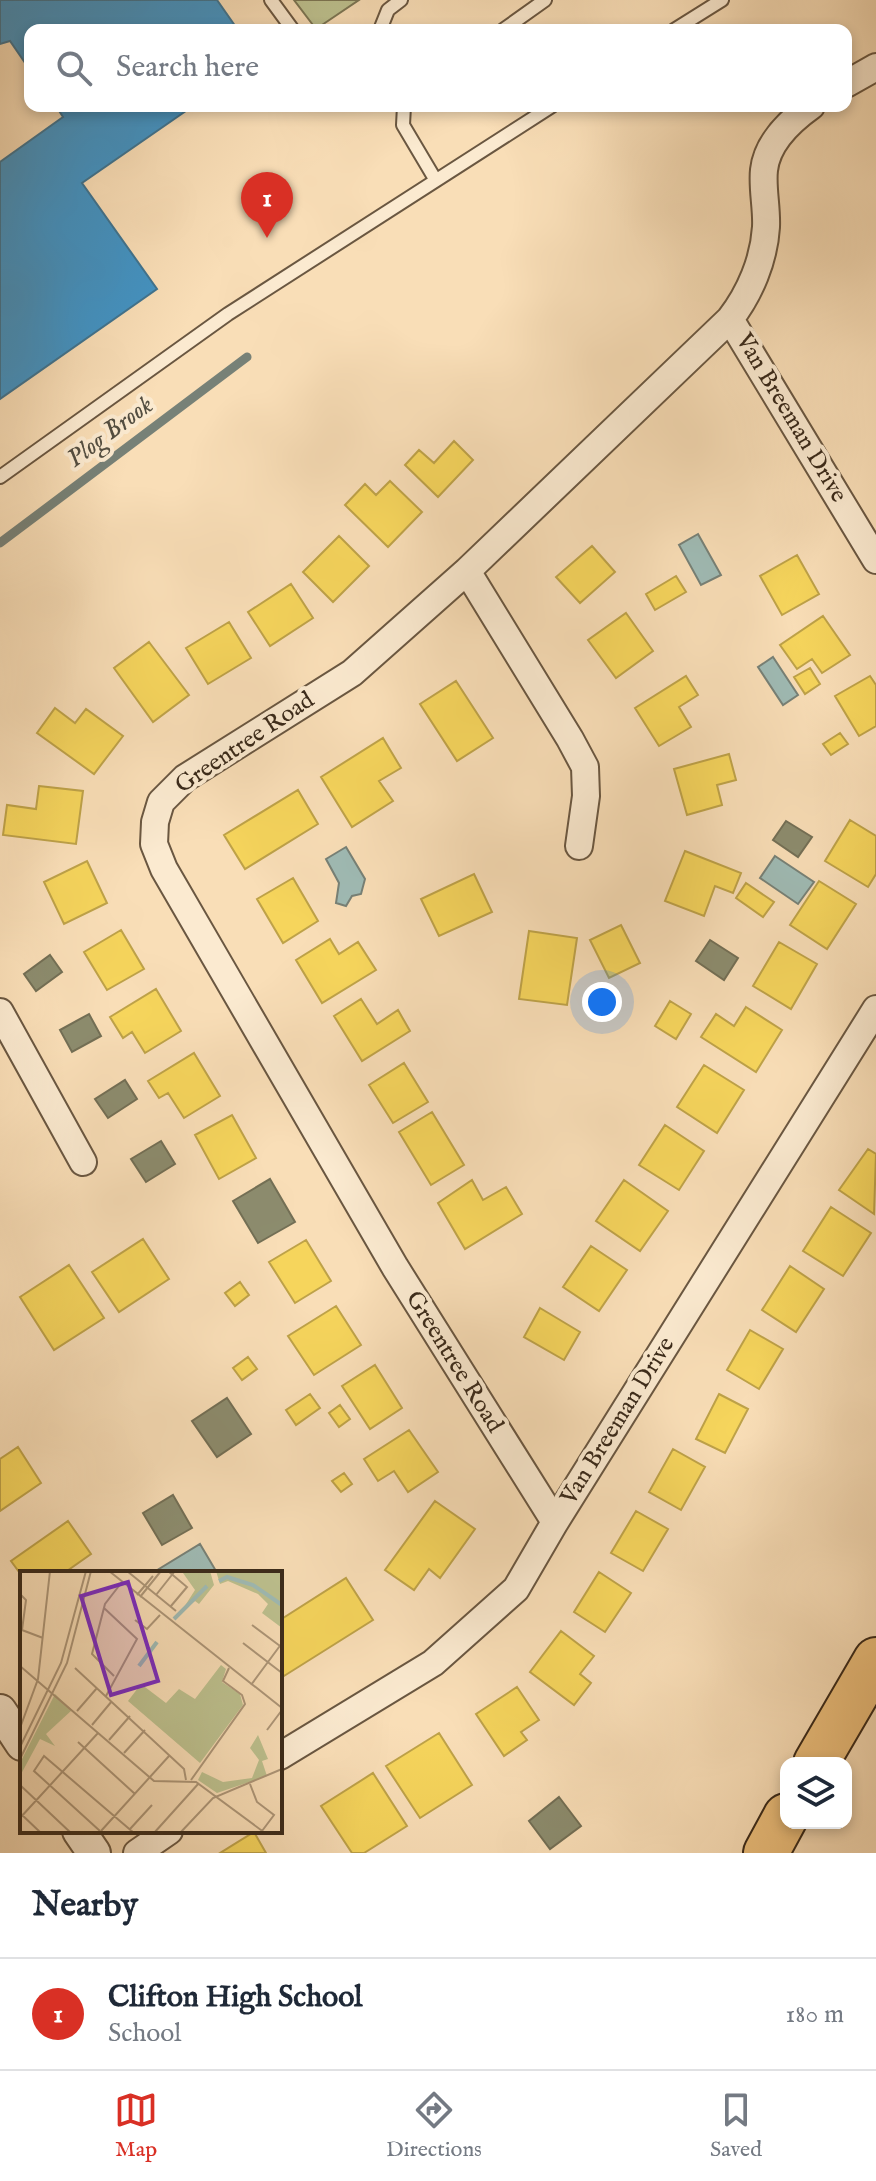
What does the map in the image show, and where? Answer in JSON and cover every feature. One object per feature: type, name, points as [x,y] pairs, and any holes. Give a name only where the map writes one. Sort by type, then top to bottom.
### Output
[{"type":"highway","points":[[819,1757],[876,1660]]},
{"type":"highway","points":[[766,1853],[780,1827]]},
{"type":"street","points":[[852,81],[876,67]]},
{"type":"street","name":"Greentree Road","points":[[555,1522],[395,1267],[164,869],[154,844],[155,822],[161,802],[185,778],[352,673],[467,571],[730,319],[746,298],[763,249],[766,227],[764,170],[771,147],[804,112]]},
{"type":"street","name":"Van Breeman Drive","points":[[730,319],[876,560]]},
{"type":"street","points":[[467,571],[585,767],[586,796],[579,846]]},
{"type":"street","name":"Van Breeman Drive","points":[[282,1755],[433,1663],[516,1589],[876,1009]]},
{"type":"street","points":[[0,1012],[83,1162]]},
{"type":"street","points":[[0,1711],[20,1741]]},
{"type":"street","points":[[80,1833],[94,1853]]},
{"type":"street","points":[[137,1853],[166,1833]]},
{"type":"lane","points":[[271,0],[289,24]]},
{"type":"lane","points":[[382,24],[388,10],[401,0]]},
{"type":"lane","points":[[511,24],[545,0]]},
{"type":"lane","points":[[684,24],[722,0]]},
{"type":"lane","points":[[404,112],[403,125],[435,179]]},
{"type":"lane","points":[[0,477],[228,314],[542,112]]},
{"type":"green space","points":[[294,0],[359,0],[323,24],[312,24]]},
{"type":"water","points":[[698,534],[721,575],[701,585],[679,545]]},
{"type":"water","points":[[773,657],[798,695],[783,705],[758,667]]},
{"type":"water","points":[[346,847],[365,879],[361,894],[352,896],[346,906],[336,903],[339,883],[326,859]]},
{"type":"water","points":[[775,856],[814,882],[798,904],[760,878]]},
{"type":"water","points":[[200,1544],[216,1571],[156,1571]]},
{"type":"building: Homes","points":[[454,441],[473,460],[438,497],[405,465],[419,450],[434,463]]},
{"type":"building: Homes","points":[[390,481],[422,512],[388,547],[345,505],[365,484],[376,495]]},
{"type":"building: Homes","points":[[339,536],[369,566],[333,602],[303,572]]},
{"type":"building: Homes","points":[[592,546],[615,572],[580,603],[556,577]]},
{"type":"building: Homes","points":[[797,555],[819,594],[782,615],[760,576]]},
{"type":"building: Homes","points":[[676,576],[686,592],[655,610],[646,594]]},
{"type":"building: Homes","points":[[291,584],[313,618],[270,646],[248,612]]},
{"type":"building: Homes","points":[[626,613],[653,651],[616,678],[588,640]]},
{"type":"building: Homes","points":[[823,616],[850,655],[822,673],[812,659],[797,669],[780,645]]},
{"type":"building: Homes","points":[[229,622],[251,658],[208,684],[186,648]]},
{"type":"building: Homes","points":[[149,642],[189,695],[153,722],[114,668]]},
{"type":"building: Homes","points":[[810,668],[820,684],[805,694],[794,677]]},
{"type":"building: Homes","points":[[686,676],[698,695],[679,707],[691,727],[659,746],[635,708]]},
{"type":"building: Homes","points":[[870,676],[876,685],[876,726],[859,736],[835,696]]},
{"type":"building: Homes","points":[[456,681],[493,738],[457,761],[420,704]]},
{"type":"building: Homes","points":[[55,708],[75,723],[86,709],[123,736],[94,774],[37,733]]},
{"type":"building: Homes","points":[[840,733],[848,744],[831,755],[823,744]]},
{"type":"building: Homes","points":[[383,738],[401,768],[379,781],[393,801],[352,827],[321,777]]},
{"type":"building: Homes","points":[[729,754],[736,780],[717,785],[722,805],[687,815],[674,769]]},
{"type":"building: Homes","points":[[39,786],[83,791],[76,844],[3,835],[7,805],[36,809]]},
{"type":"building: Homes","points":[[298,790],[318,824],[245,869],[224,835]]},
{"type":"building: Homes","points":[[850,820],[876,836],[876,874],[868,887],[825,861]]},
{"type":"building: Homes","points":[[685,851],[741,873],[733,893],[715,886],[704,916],[665,901]]},
{"type":"building: Homes","points":[[87,861],[107,903],[64,924],[44,882]]},
{"type":"building: Homes","points":[[474,874],[492,912],[439,936],[421,899]]},
{"type":"building: Homes","points":[[293,878],[318,921],[283,943],[257,899]]},
{"type":"building: Homes","points":[[819,881],[856,904],[827,949],[790,925]]},
{"type":"building: Homes","points":[[746,883],[774,902],[763,917],[736,898]]},
{"type":"building: Homes","points":[[621,925],[640,963],[609,978],[590,940]]},
{"type":"building: Homes","points":[[121,930],[144,969],[107,990],[84,952]]},
{"type":"building: Homes","points":[[529,931],[577,938],[567,1005],[519,999]]},
{"type":"building: Homes","points":[[330,939],[339,954],[358,942],[376,970],[322,1003],[296,960]]},
{"type":"building: Homes","points":[[779,942],[817,964],[791,1009],[753,986]]},
{"type":"building: Homes","points":[[156,989],[181,1031],[145,1053],[132,1032],[123,1038],[110,1017]]},
{"type":"building: Homes","points":[[361,999],[377,1024],[398,1010],[410,1031],[362,1061],[334,1016]]},
{"type":"building: Homes","points":[[670,1001],[691,1014],[676,1039],[655,1026]]},
{"type":"building: Homes","points":[[746,1007],[782,1030],[756,1072],[701,1037],[716,1014],[734,1026]]},
{"type":"building: Homes","points":[[194,1053],[220,1096],[184,1118],[168,1093],[159,1098],[148,1081]]},
{"type":"building: Homes","points":[[404,1063],[428,1102],[393,1123],[369,1085]]},
{"type":"building: Homes","points":[[704,1065],[744,1090],[717,1133],[677,1107]]},
{"type":"building: Homes","points":[[432,1112],[464,1165],[431,1185],[399,1132]]},
{"type":"building: Homes","points":[[232,1115],[256,1158],[219,1179],[195,1135]]},
{"type":"building: Homes","points":[[665,1125],[704,1151],[679,1190],[639,1165]]},
{"type":"building: Homes","points":[[868,1149],[876,1154],[874,1214],[839,1190]]},
{"type":"building: Homes","points":[[472,1180],[483,1200],[506,1187],[522,1214],[465,1249],[438,1203]]},
{"type":"building: Homes","points":[[624,1180],[668,1211],[640,1251],[596,1221]]},
{"type":"building: Homes","points":[[831,1207],[871,1233],[843,1276],[803,1251]]},
{"type":"building: Homes","points":[[143,1239],[169,1279],[119,1312],[92,1272]]},
{"type":"building: Homes","points":[[306,1240],[331,1281],[295,1303],[269,1262]]},
{"type":"building: Homes","points":[[591,1246],[627,1270],[599,1311],[563,1287]]},
{"type":"building: Homes","points":[[69,1265],[104,1318],[54,1350],[20,1297]]},
{"type":"building: Homes","points":[[790,1266],[824,1289],[796,1332],[762,1310]]},
{"type":"building: Homes","points":[[240,1282],[249,1295],[235,1306],[225,1293]]},
{"type":"building: Homes","points":[[336,1306],[361,1345],[314,1375],[288,1336]]},
{"type":"building: Homes","points":[[540,1308],[580,1332],[564,1360],[524,1337]]},
{"type":"building: Homes","points":[[750,1330],[783,1349],[759,1389],[727,1370]]},
{"type":"building: Homes","points":[[248,1357],[257,1369],[242,1380],[233,1368]]},
{"type":"building: Homes","points":[[375,1365],[402,1408],[370,1429],[342,1386]]},
{"type":"building: Homes","points":[[310,1394],[320,1408],[296,1425],[286,1410]]},
{"type":"building: Homes","points":[[719,1394],[748,1409],[725,1453],[696,1439]]},
{"type":"building: Homes","points":[[340,1405],[350,1419],[339,1427],[329,1413]]},
{"type":"building: Homes","points":[[409,1430],[438,1472],[408,1492],[394,1471],[378,1481],[364,1459]]},
{"type":"building: Homes","points":[[18,1447],[41,1483],[0,1511],[0,1459]]},
{"type":"building: Homes","points":[[673,1449],[705,1467],[681,1510],[649,1492]]},
{"type":"building: Homes","points":[[344,1473],[352,1484],[341,1492],[332,1481]]},
{"type":"building: Homes","points":[[435,1501],[475,1529],[440,1578],[429,1569],[414,1590],[385,1570]]},
{"type":"building: Homes","points":[[636,1511],[668,1529],[643,1571],[611,1553]]},
{"type":"building: Homes","points":[[68,1521],[91,1554],[67,1571],[20,1573],[11,1561]]},
{"type":"building: Homes","points":[[599,1572],[631,1593],[605,1632],[574,1612]]},
{"type":"building: Homes","points":[[346,1578],[373,1620],[284,1676],[282,1619]]},
{"type":"building: Homes","points":[[561,1631],[594,1656],[580,1674],[591,1683],[574,1705],[530,1672]]},
{"type":"building: Homes","points":[[517,1687],[539,1720],[521,1732],[527,1740],[504,1756],[476,1714]]},
{"type":"building: Homes","points":[[439,1733],[472,1785],[420,1818],[386,1766]]},
{"type":"building: Homes","points":[[373,1773],[407,1826],[364,1853],[352,1853],[321,1806]]},
{"type":"building: Homes","points":[[255,1833],[266,1853],[220,1853]]},
{"type":"building: Schools","points":[[0,0],[217,0],[234,24],[24,24],[24,61],[10,41],[0,44]]},
{"type":"building: Schools","points":[[60,112],[184,112],[82,183],[157,289],[0,399],[0,162],[63,117]]},
{"type":"building: Industry","points":[[786,821],[812,837],[798,857],[773,840]]},
{"type":"building: Industry","points":[[710,940],[738,958],[724,980],[696,961]]},
{"type":"building: Industry","points":[[50,955],[62,972],[36,991],[24,974]]},
{"type":"building: Industry","points":[[89,1014],[101,1036],[72,1052],[60,1030]]},
{"type":"building: Industry","points":[[125,1080],[137,1099],[108,1118],[95,1099]]},
{"type":"building: Industry","points":[[161,1141],[175,1164],[146,1182],[131,1159]]},
{"type":"building: Industry","points":[[270,1179],[295,1222],[258,1243],[233,1201]]},
{"type":"building: Industry","points":[[227,1398],[251,1434],[217,1457],[192,1421]]},
{"type":"building: Industry","points":[[173,1495],[192,1528],[162,1545],[143,1513]]},
{"type":"building: Industry","points":[[559,1797],[581,1826],[550,1849],[529,1821]]},
{"type":"waterway","name":"Plog Brook","points":[[0,543],[247,357]]},
{"type":"place","name":"Clifton High School","points":[[267,238]]}]
